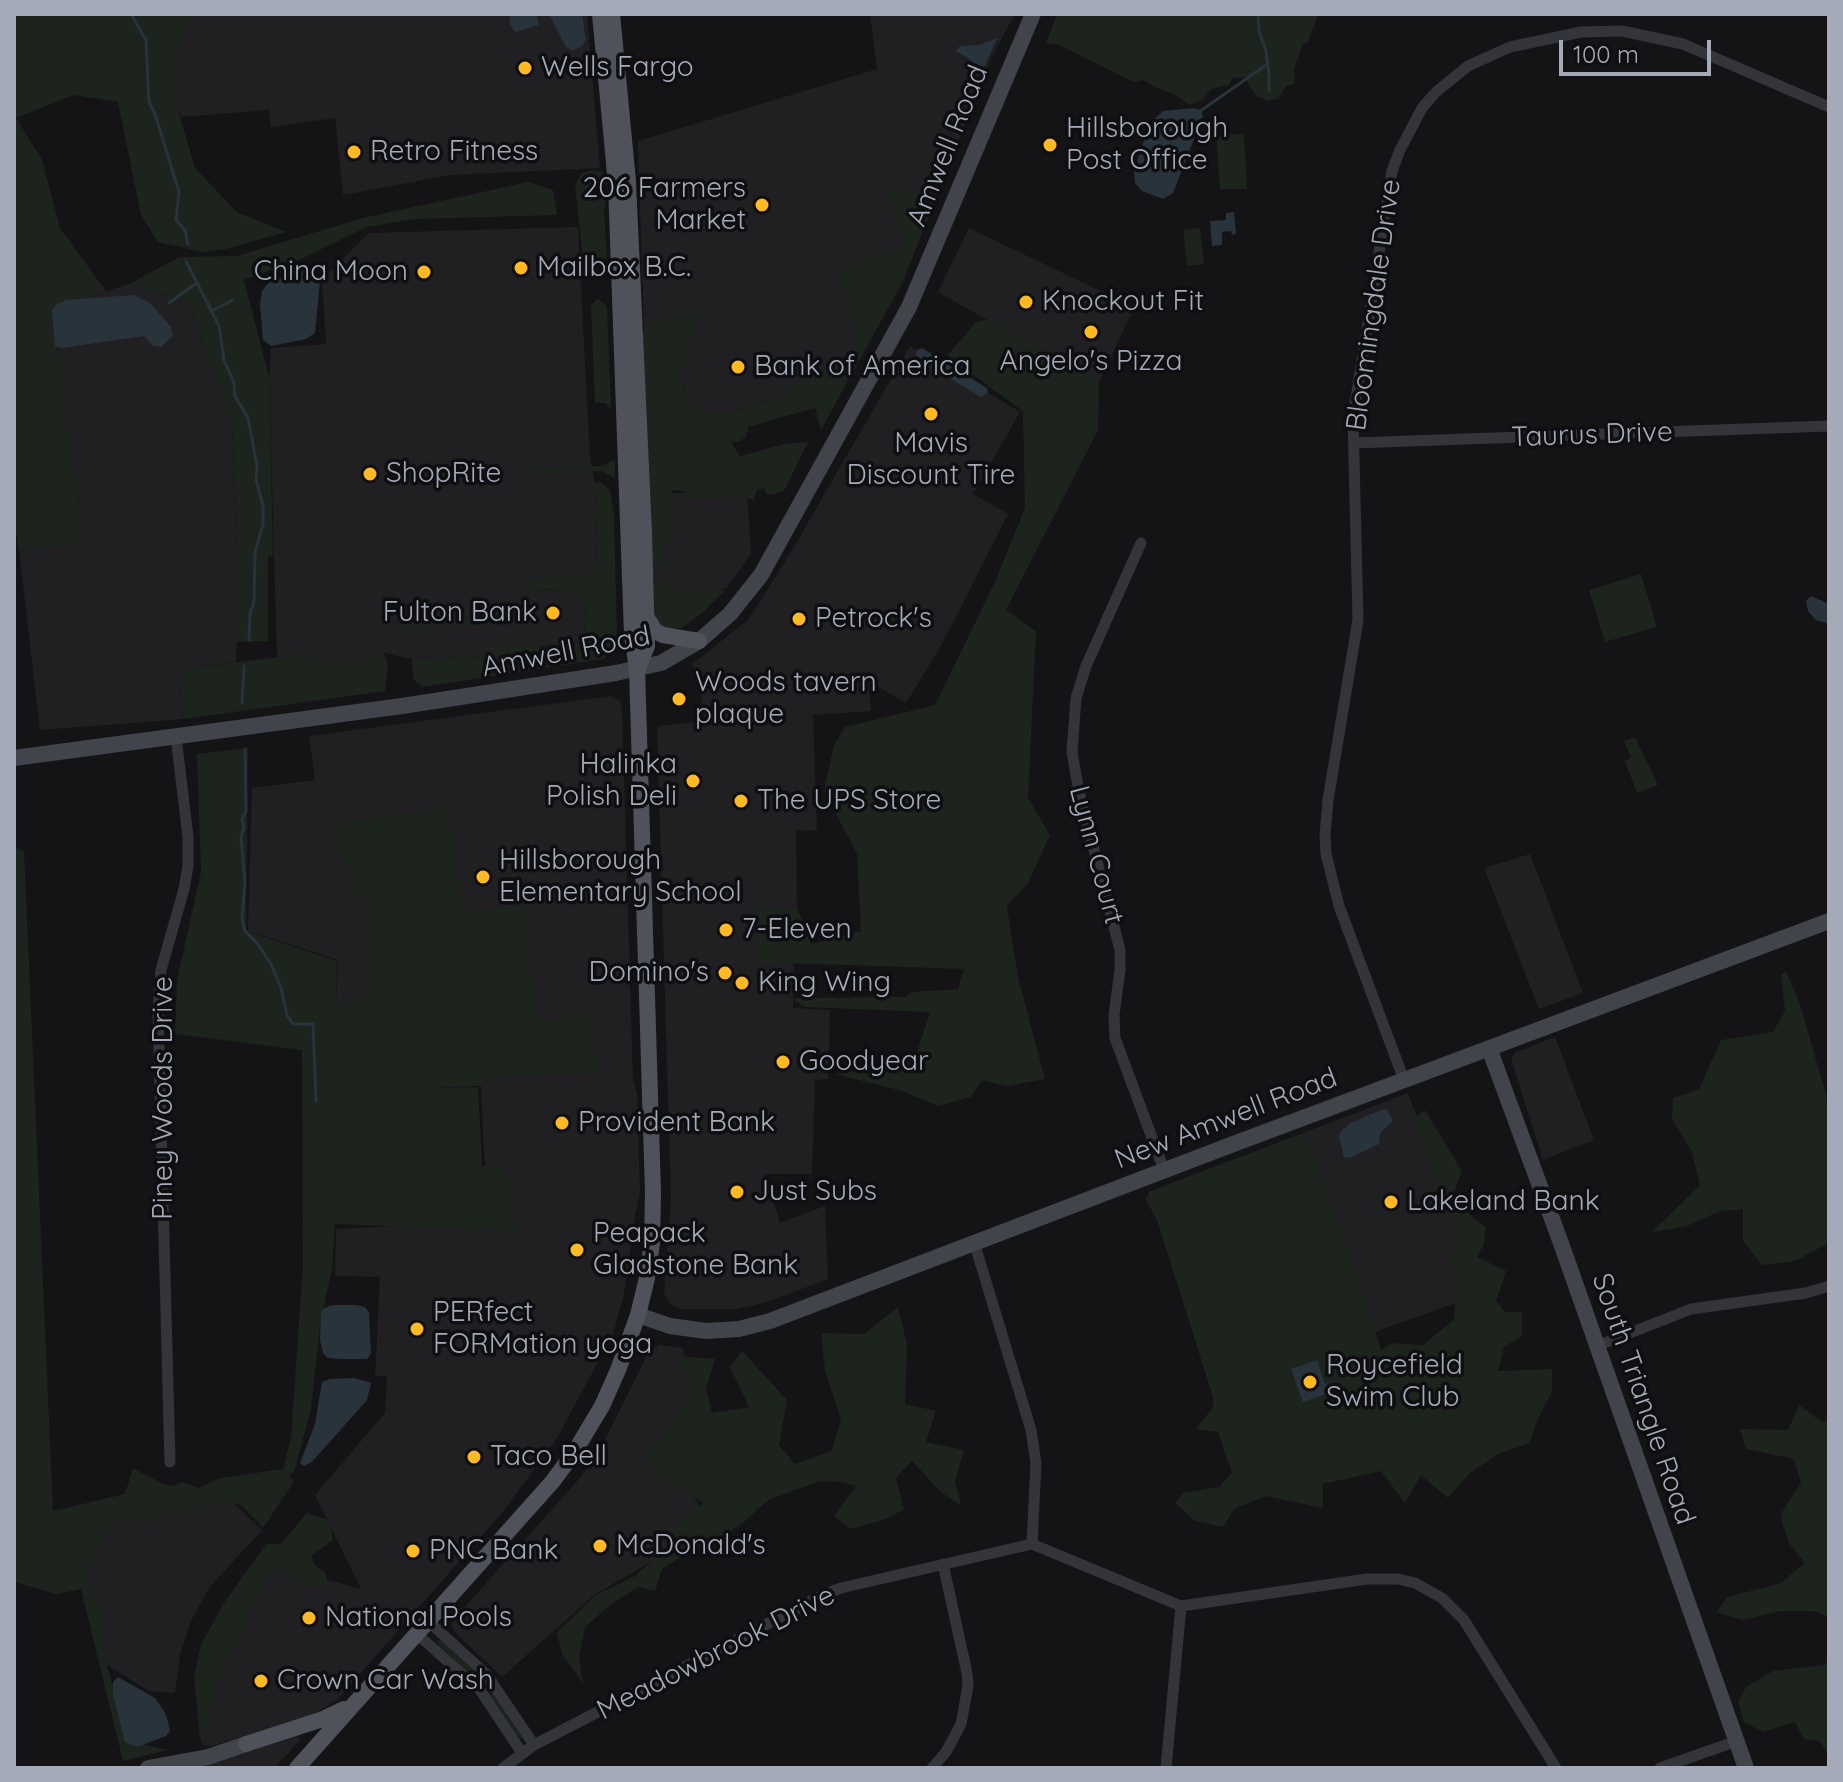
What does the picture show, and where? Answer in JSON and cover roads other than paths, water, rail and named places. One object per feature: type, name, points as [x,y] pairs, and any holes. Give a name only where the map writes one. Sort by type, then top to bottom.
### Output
[{"type":"main road","points":[[297,1768],[553,1481],[575,1451],[602,1406],[638,1315],[652,1243],[637,669],[632,635],[616,184],[600,14]]},
{"type":"main road","points":[[612,14],[628,181],[647,618],[647,646],[637,669]]},
{"type":"main road","points":[[647,618],[655,631],[663,635],[699,641]]},
{"type":"main road","points":[[246,1744],[323,1719],[352,1705]]},
{"type":"street","name":"Amwell Road","points":[[14,758],[545,685],[661,663],[699,641],[730,614],[761,575],[909,307],[1033,14]]},
{"type":"street","name":"Bloomingdale Drive","points":[[1404,1080],[1339,906],[1326,854],[1328,800],[1358,620],[1353,417],[1392,171],[1411,126],[1442,86],[1468,66],[1520,44],[1581,32],[1622,31],[1683,44],[1829,107]]},
{"type":"street","name":"Taurus Drive","points":[[1354,443],[1829,426]]},
{"type":"street","name":"Lynn Court","points":[[1141,543],[1086,666],[1076,698],[1072,752],[1079,792],[1120,950],[1115,1038],[1164,1170]]},
{"type":"street","name":"Piney Woods Drive","points":[[170,1462],[158,1013],[161,970],[184,889],[189,854],[176,737]]},
{"type":"street","name":"New Amwell Road","points":[[638,1315],[670,1326],[697,1330],[727,1331],[750,1327],[1829,921]]},
{"type":"street","name":"South Triangle Road","points":[[1489,1048],[1746,1768]]},
{"type":"street","points":[[974,1242],[1031,1430],[1036,1463],[1032,1544],[1044,1546],[1181,1606],[1367,1579],[1398,1579],[1415,1583],[1442,1598],[1464,1620],[1556,1768]]},
{"type":"street","points":[[1597,1346],[1691,1309],[1806,1293],[1829,1286]]},
{"type":"street","name":"Meadowbrook Drive","points":[[503,1768],[534,1745],[823,1595],[841,1588],[1032,1544]]},
{"type":"street","points":[[932,1768],[946,1752],[961,1724],[968,1686],[943,1564]]},
{"type":"street","points":[[1166,1768],[1181,1606]]},
{"type":"street","points":[[428,1621],[487,1675],[534,1745]]},
{"type":"street","points":[[417,1634],[480,1690],[522,1753]]},
{"type":"street","points":[[1660,1768],[1737,1741]]},
{"type":"street","points":[[148,1768],[208,1757],[246,1744]]},
{"type":"waterway","points":[[131,14],[146,40],[149,102],[179,192],[176,220],[185,230],[188,244]]},
{"type":"waterway","points":[[1258,14],[1259,31],[1266,51],[1269,90]]},
{"type":"waterway","points":[[1199,112],[1266,65]]},
{"type":"waterway","points":[[186,261],[219,326],[224,360],[234,383],[235,396],[248,418],[257,466],[256,480],[263,506],[263,524],[255,553],[249,640]]},
{"type":"waterway","points":[[169,303],[195,284]]},
{"type":"waterway","points":[[211,311],[233,300]]},
{"type":"waterway","points":[[242,703],[244,666]]},
{"type":"waterway","points":[[245,749],[246,811],[242,819],[244,827],[241,837],[245,882],[242,918],[245,931],[271,964],[287,1015],[293,1024],[313,1024],[316,1101]]},
{"type":"place","name":"Wells Fargo","points":[[525,68]]},
{"type":"place","name":"Hillsborough Post Office","points":[[1050,145]]},
{"type":"place","name":"Retro Fitness","points":[[354,152]]},
{"type":"place","name":"206 Farmers Market","points":[[762,205]]},
{"type":"place","name":"Mailbox B.C.","points":[[521,268]]},
{"type":"place","name":"China Moon","points":[[424,272]]},
{"type":"place","name":"Knockout Fit","points":[[1026,302]]},
{"type":"place","name":"Angelo's Pizza","points":[[1091,332]]},
{"type":"place","name":"Bank of America","points":[[738,367]]},
{"type":"place","name":"Mavis Discount Tire","points":[[931,414]]},
{"type":"place","name":"ShopRite","points":[[370,474]]},
{"type":"place","name":"Fulton Bank","points":[[553,613]]},
{"type":"place","name":"Petrock's","points":[[799,619]]},
{"type":"place","name":"Woods tavern plaque","points":[[679,699]]},
{"type":"place","name":"Halinka Polish Deli","points":[[693,781]]},
{"type":"place","name":"The UPS Store","points":[[741,801]]},
{"type":"place","name":"Hillsborough Elementary School","points":[[483,877]]},
{"type":"place","name":"7-Eleven","points":[[726,930]]},
{"type":"place","name":"Domino's","points":[[725,973]]},
{"type":"place","name":"King Wing","points":[[742,983]]},
{"type":"place","name":"Goodyear","points":[[783,1062]]},
{"type":"place","name":"Provident Bank","points":[[562,1123]]},
{"type":"place","name":"Just Subs","points":[[737,1192]]},
{"type":"place","name":"Lakeland Bank","points":[[1391,1202]]},
{"type":"place","name":"Peapack Gladstone Bank","points":[[577,1250]]},
{"type":"place","name":"PERfect FORMation yoga","points":[[417,1329]]},
{"type":"place","name":"Roycefield Swim Club","points":[[1310,1382]]},
{"type":"place","name":"Taco Bell","points":[[474,1457]]},
{"type":"place","name":"McDonald's","points":[[600,1546]]},
{"type":"place","name":"PNC Bank","points":[[413,1551]]},
{"type":"place","name":"National Pools","points":[[309,1618]]},
{"type":"place","name":"Crown Car Wash","points":[[261,1681]]}]
